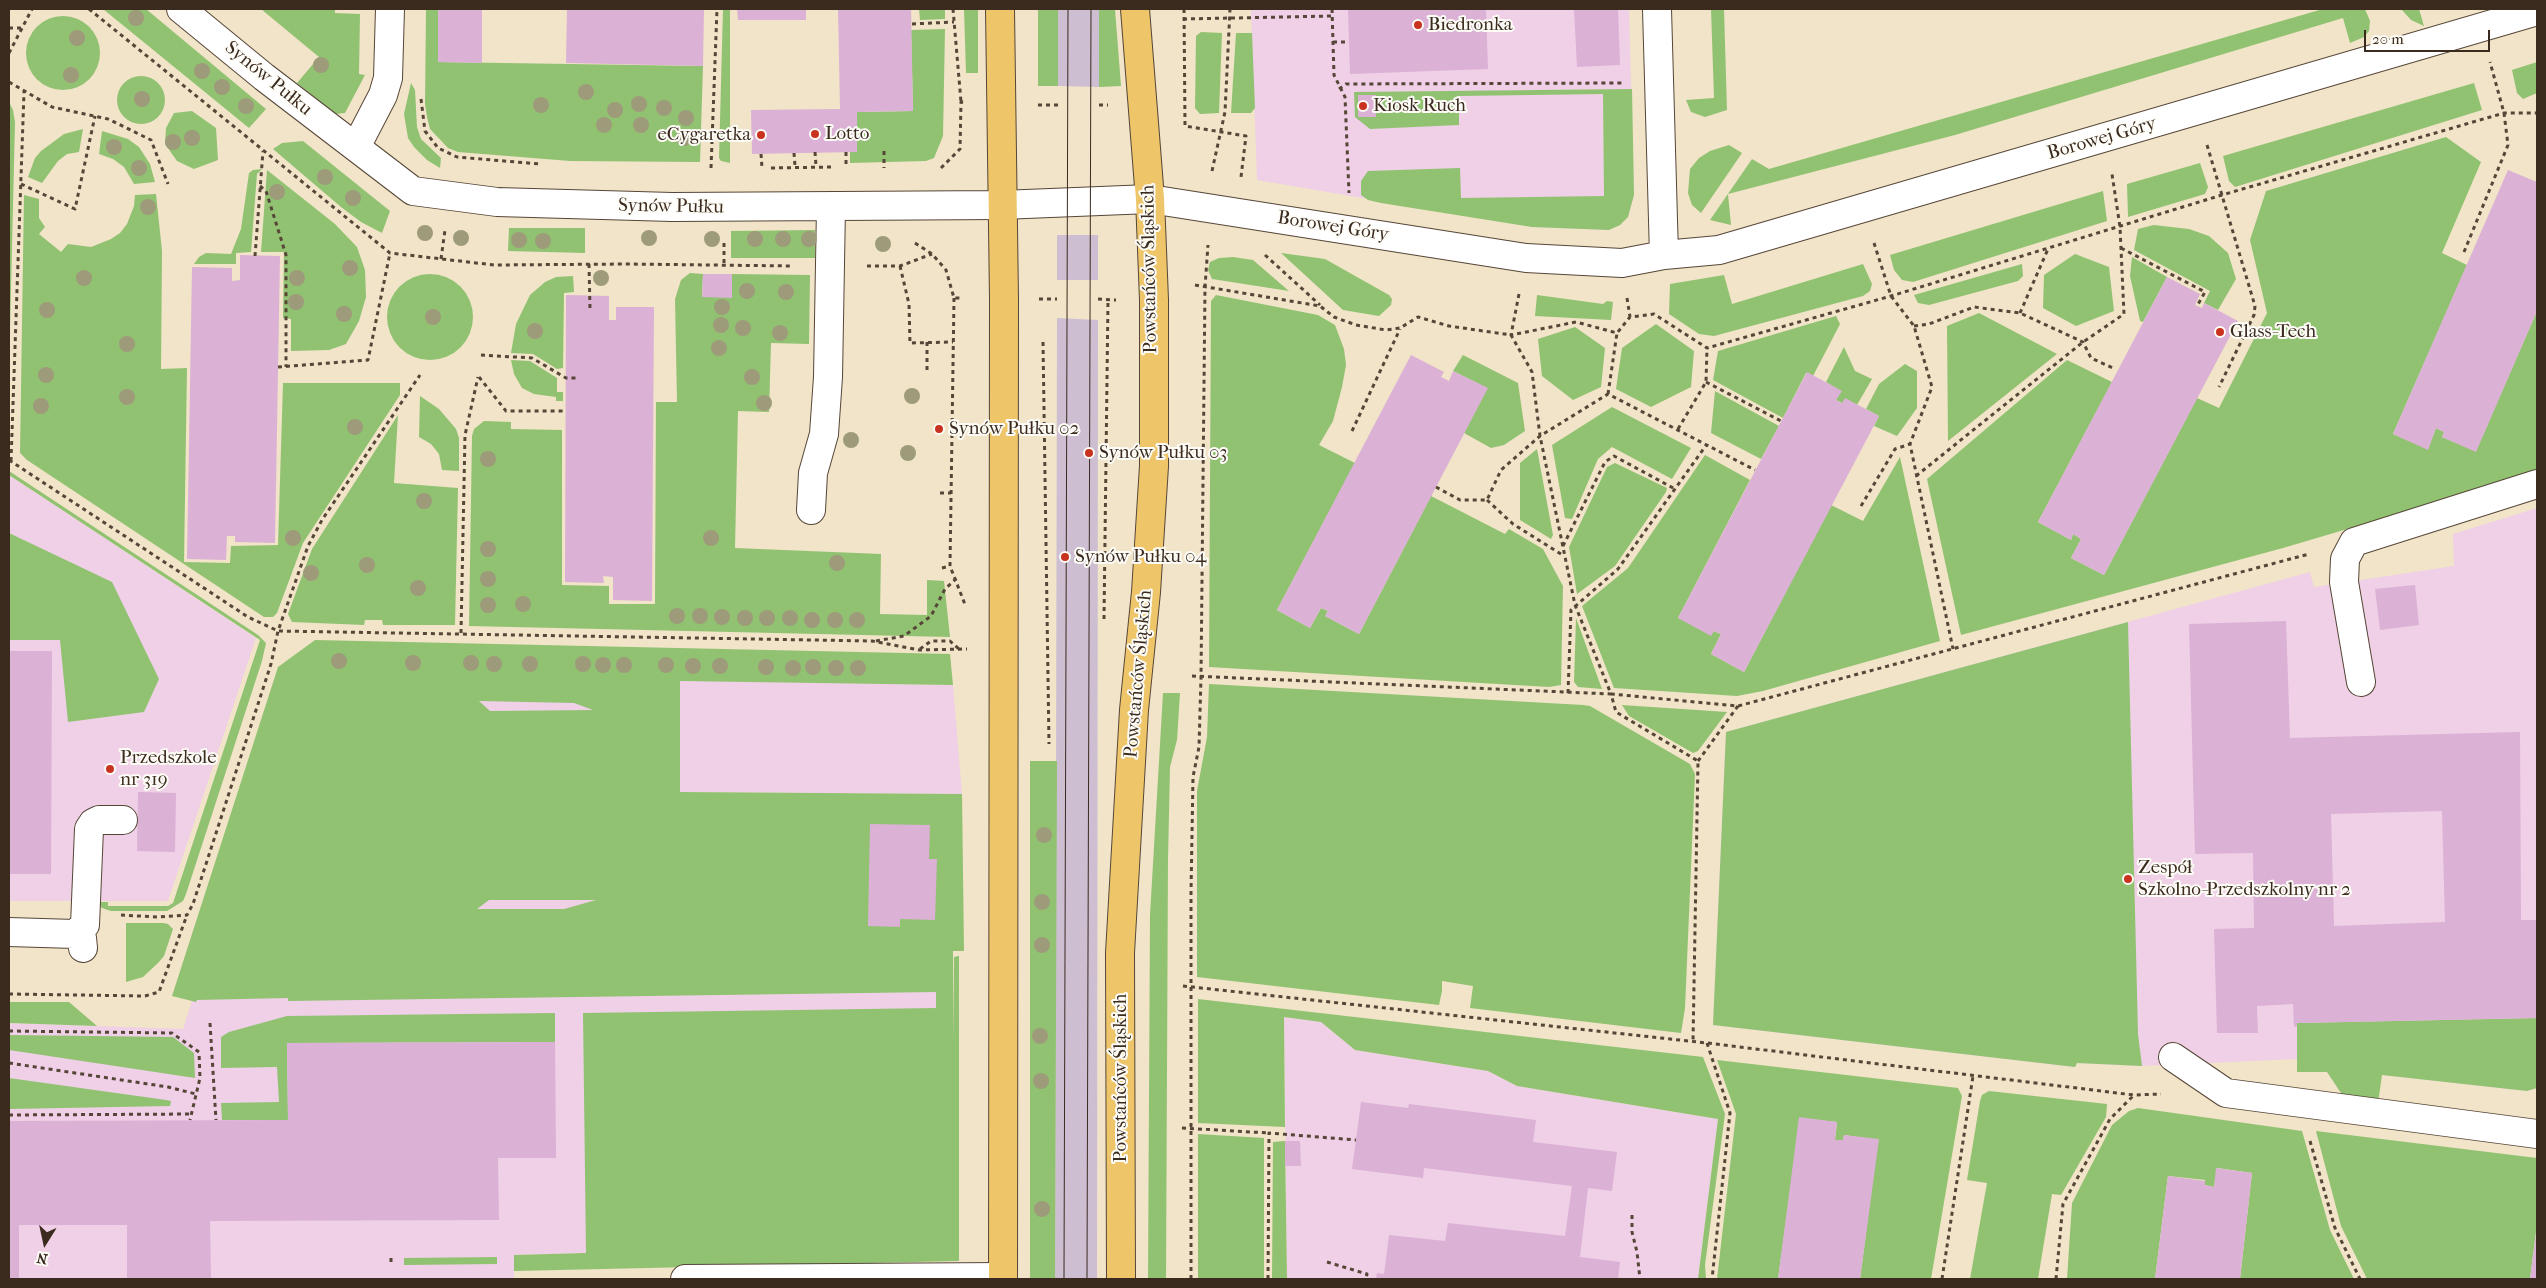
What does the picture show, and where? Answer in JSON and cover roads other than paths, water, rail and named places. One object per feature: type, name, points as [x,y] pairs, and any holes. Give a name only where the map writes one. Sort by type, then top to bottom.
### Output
[{"type":"main road","points":[[1000,9],[1001,205],[1004,299],[1003,1278]]},
{"type":"main road","name":"Powstańców Śląskich","points":[[1122,1279],[1120,953],[1134,710],[1146,592],[1154,466],[1154,300],[1150,199],[1135,9]]},
{"type":"street","name":"Synów Pułku","points":[[181,9],[264,77],[413,191],[497,202],[595,206],[832,207],[1001,205]]},
{"type":"street","points":[[356,147],[383,95],[388,78],[390,9]]},
{"type":"street","points":[[1658,9],[1664,255]]},
{"type":"street","name":"Borowej Góry","points":[[1001,205],[1150,199],[1526,258],[1622,263],[1664,255],[1719,250],[2537,11]]},
{"type":"street","points":[[811,510],[813,473],[824,434],[828,377],[832,207]]},
{"type":"street","points":[[2361,682],[2344,582],[2345,559],[2354,542],[2537,484]]},
{"type":"street","points":[[9,932],[81,932],[90,829],[93,823],[99,820],[123,820]]},
{"type":"street","points":[[2173,1057],[2226,1093],[2537,1134]]},
{"type":"street","points":[[685,1279],[1003,1278]]},
{"type":"tram line","points":[[1064,1279],[1068,9]]},
{"type":"tram line","points":[[1087,1279],[1091,9]]},
{"type":"place","name":"Biedronka","points":[[1418,25]]},
{"type":"place","name":"Kiosk Ruch","points":[[1363,106]]},
{"type":"place","name":"Lotto","points":[[815,134]]},
{"type":"place","name":"eCygaretka","points":[[761,135]]},
{"type":"place","name":"Glass-Tech","points":[[2220,332]]},
{"type":"place","name":"Synów Pułku 02","points":[[939,429]]},
{"type":"place","name":"Synów Pułku 03","points":[[1089,453]]},
{"type":"place","name":"Synów Pułku 04","points":[[1065,557]]},
{"type":"place","name":"Przedszkole nr 319","points":[[110,769]]},
{"type":"place","name":"Zespół Szkolno-Przedszkolny nr 2","points":[[2128,879]]}]
